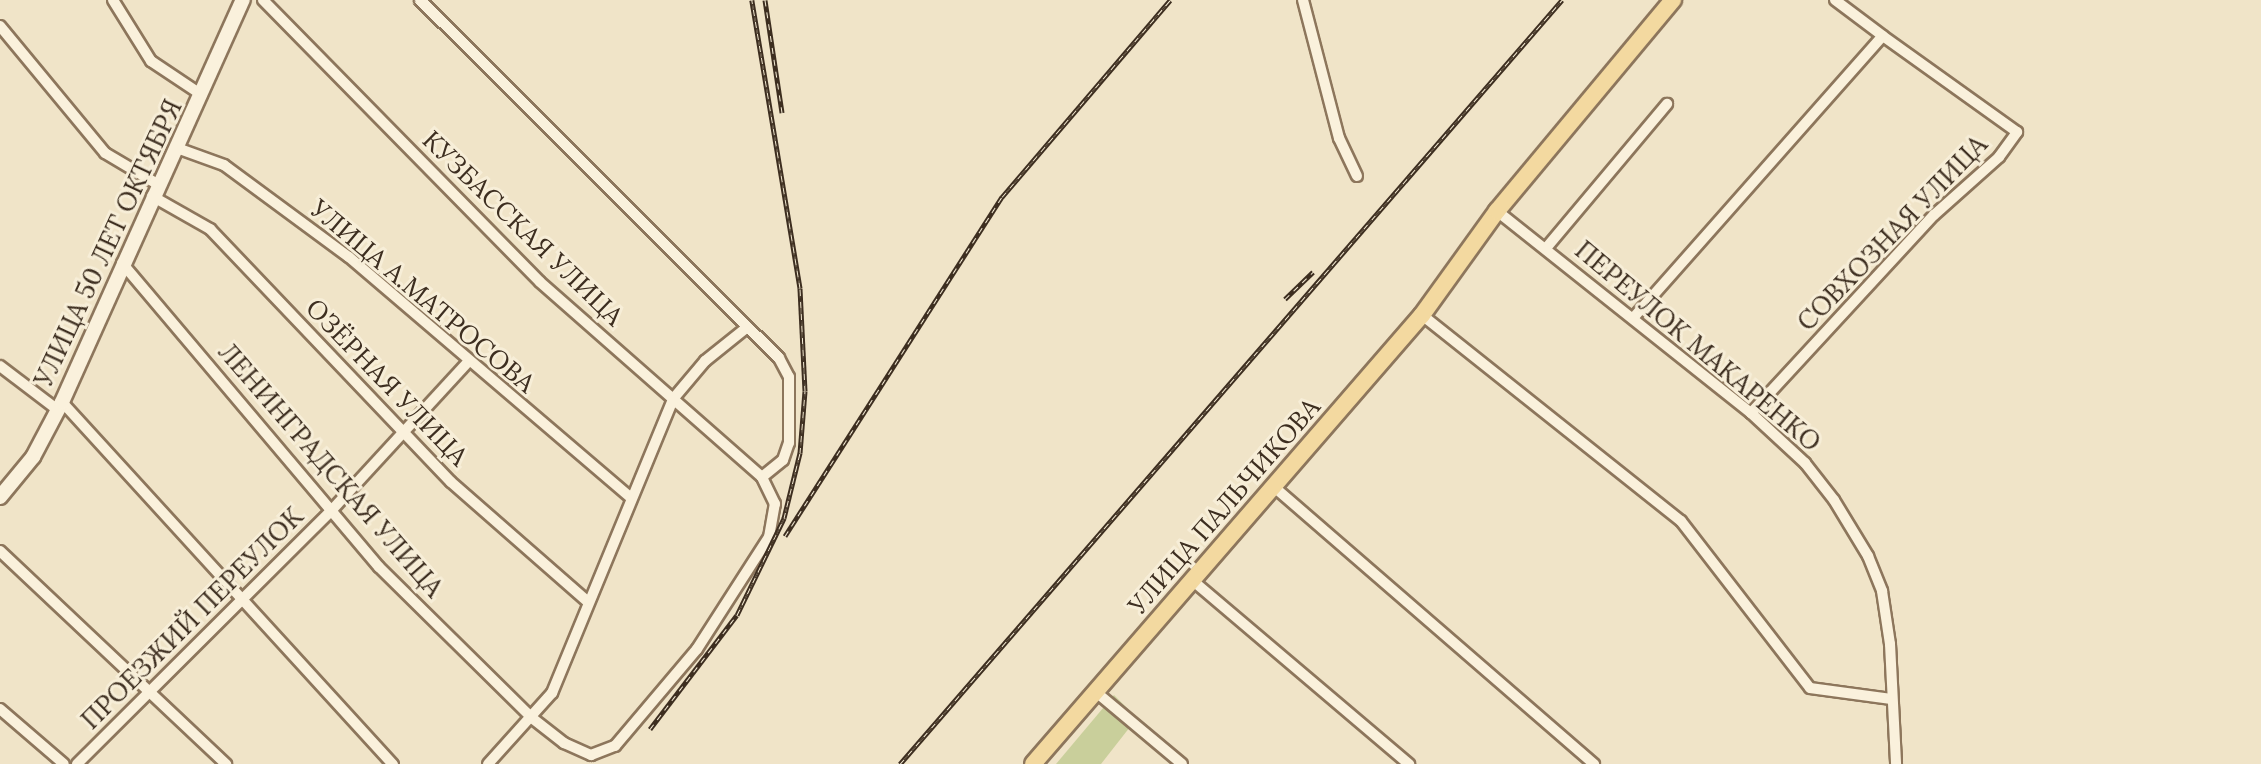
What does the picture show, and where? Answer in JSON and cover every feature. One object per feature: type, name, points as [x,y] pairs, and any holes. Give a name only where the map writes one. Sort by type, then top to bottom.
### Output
[{"type":"main road","name":"УЛИЦА 50 ЛЕТ ОКТЯБРЯ","points":[[0,497],[33,457],[60,406],[243,0]]},
{"type":"main road","name":"УЛИЦА ПАЛЬЧИКОВА","points":[[1033,764],[1422,315],[1451,279],[1497,211],[1673,0]]},
{"type":"street","points":[[113,0],[151,61],[202,95]]},
{"type":"street","name":"КУЗБАССКАЯ УЛИЦА","points":[[263,0],[540,282],[762,477]]},
{"type":"street","points":[[420,0],[779,358],[789,377],[789,443],[783,460],[762,477]]},
{"type":"street","points":[[1303,0],[1339,138],[1357,176]]},
{"type":"street","points":[[1634,317],[1883,36],[1835,0]]},
{"type":"street","name":"ОЗЁРНАЯ УЛИЦА","points":[[0,26],[105,153],[210,229],[451,482],[588,602]]},
{"type":"street","name":"СОВХОЗНАЯ УЛИЦА","points":[[1751,413],[1934,215],[1999,157],[2017,132],[1883,36]]},
{"type":"street","points":[[1547,247],[1667,104]]},
{"type":"street","name":"УЛИЦА А.МАТРОСОВА","points":[[177,148],[224,165],[349,257],[468,362],[629,496]]},
{"type":"street","name":"ПЕРЕУЛОК МАКАРЕНКО","points":[[1497,211],[1634,317],[1751,413],[1805,463],[1868,556],[1882,591],[1896,764]]},
{"type":"street","name":"ЛЕНИНГРАДСКАЯ УЛИЦА","points":[[122,263],[379,567],[532,718],[564,743],[591,755],[615,746],[656,701],[697,649],[769,537],[775,504],[762,477]]},
{"type":"street","points":[[1422,315],[1681,521],[1810,688],[1891,699]]},
{"type":"street","points":[[488,764],[552,693],[629,496],[673,399],[705,361],[746,328]]},
{"type":"street","name":"ПРОЕЗЖИЙ ПЕРЕУЛОК","points":[[77,764],[331,511],[468,362]]},
{"type":"street","points":[[0,366],[60,406],[393,764]]},
{"type":"street","points":[[1273,486],[1594,764]]},
{"type":"street","points":[[0,551],[226,764]]},
{"type":"street","points":[[1192,580],[1409,764]]},
{"type":"street","points":[[1096,692],[1182,764]]},
{"type":"street","points":[[0,709],[64,764]]},
{"type":"green space","points":[[1114,695],[1137,718],[1101,764],[1056,764]]},
{"type":"railway","points":[[650,729],[737,615],[784,518],[800,453],[805,391],[800,288],[752,0]]},
{"type":"railway","points":[[765,0],[782,113]]},
{"type":"railway","points":[[785,536],[1002,197],[1170,0]]},
{"type":"railway","points":[[900,764],[1562,0]]},
{"type":"railway","points":[[1285,299],[1313,272]]}]
